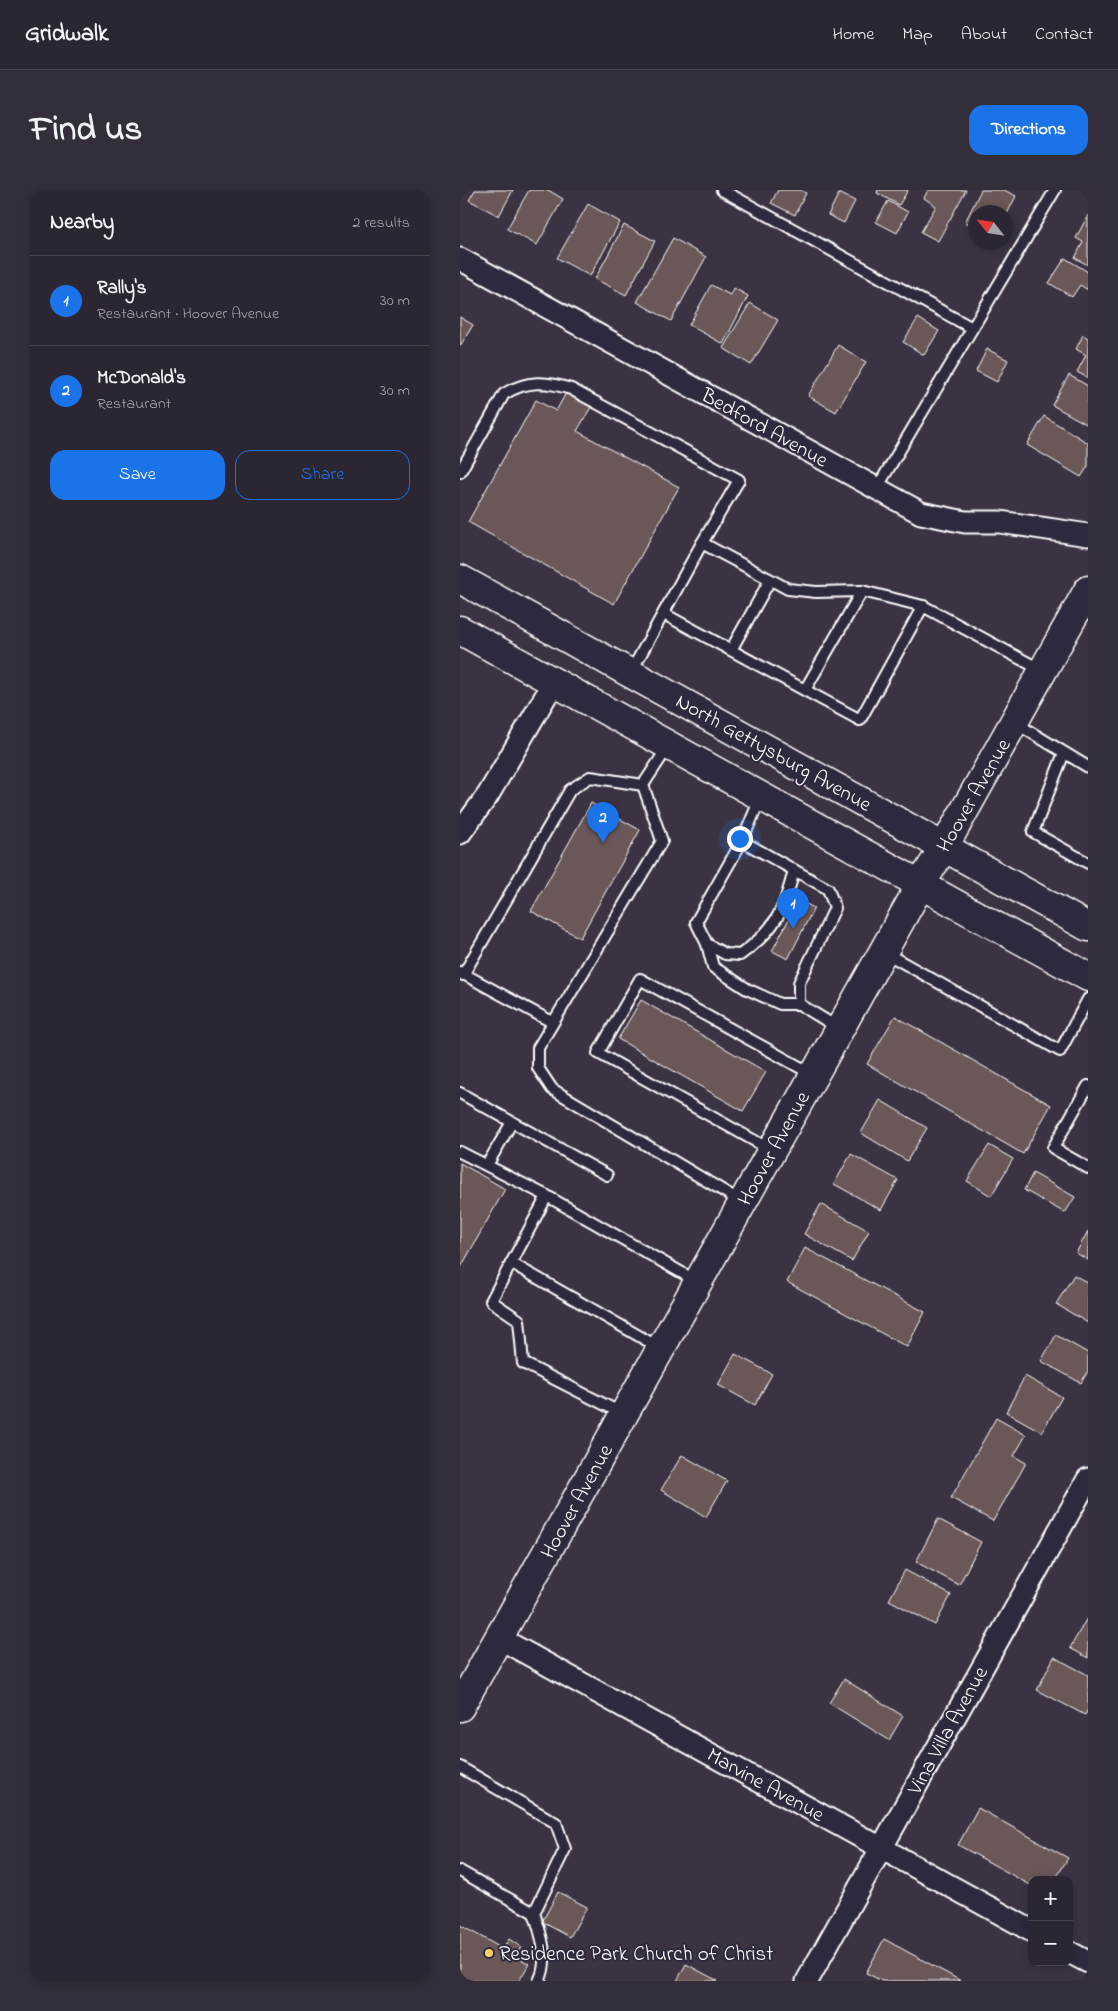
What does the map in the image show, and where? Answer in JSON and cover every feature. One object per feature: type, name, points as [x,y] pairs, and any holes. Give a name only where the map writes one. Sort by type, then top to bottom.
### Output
[{"type":"main road","name":"North Gettysburg Avenue","points":[[460,578],[1088,927]]},
{"type":"main road","name":"Hoover Avenue","points":[[460,1707],[920,884],[944,847],[1088,590]]},
{"type":"main road","points":[[460,630],[1088,977]]},
{"type":"street","name":"Bedford Avenue","points":[[460,259],[921,513],[965,522],[1000,522],[1088,535]]},
{"type":"street","points":[[460,833],[488,795],[554,682]]},
{"type":"street","name":"Vina Villa Avenue","points":[[807,1981],[1088,1479]]},
{"type":"street","name":"Marvine Avenue","points":[[499,1638],[1028,1929]]},
{"type":"street","points":[[1073,1954],[1088,1962]]},
{"type":"lane","points":[[722,190],[972,328]]},
{"type":"lane","points":[[877,488],[1055,190]]},
{"type":"lane","points":[[460,472],[504,394],[514,388],[550,382],[572,389],[739,480],[702,543],[631,673]]},
{"type":"lane","points":[[702,543],[788,589],[816,592],[862,591],[923,606],[1043,671]]},
{"type":"lane","points":[[731,650],[770,580]]},
{"type":"lane","points":[[805,690],[862,591]]},
{"type":"lane","points":[[664,614],[860,720],[923,606]]},
{"type":"lane","points":[[1014,722],[1088,767]]},
{"type":"lane","points":[[643,786],[669,746]]},
{"type":"lane","points":[[1064,753],[1033,832],[1088,863]]},
{"type":"lane","points":[[552,1022],[461,974],[570,790],[590,777],[643,786]]},
{"type":"lane","points":[[643,786],[662,841],[552,1022],[538,1048],[538,1068],[552,1089],[743,1202]]},
{"type":"lane","points":[[762,796],[742,841],[696,922],[707,944],[713,967],[747,989],[780,1004],[799,1004],[840,1029]]},
{"type":"lane","points":[[742,841],[828,889],[835,908],[799,983],[799,1004]]},
{"type":"lane","points":[[707,944],[724,954],[740,955],[755,945],[772,927],[788,899],[794,870]]},
{"type":"lane","points":[[883,951],[1060,1052],[1088,999]]},
{"type":"lane","points":[[772,1150],[598,1053],[640,979],[814,1075]]},
{"type":"lane","points":[[1088,1086],[1053,1148],[1088,1168]]},
{"type":"lane","points":[[460,1093],[607,1175]]},
{"type":"lane","points":[[487,1166],[512,1122]]},
{"type":"lane","points":[[460,1152],[547,1196],[698,1282]]},
{"type":"lane","points":[[547,1196],[491,1301],[520,1320],[523,1363],[624,1415]]},
{"type":"lane","points":[[511,1263],[661,1349]]},
{"type":"lane","points":[[460,1767],[556,1823],[565,1849],[534,1913]]},
{"type":"lane","points":[[460,1871],[534,1913],[543,1939],[543,1974],[539,1981]]},
{"type":"building","points":[[475,190],[513,190],[499,216],[469,200]]},
{"type":"building","points":[[529,190],[548,190],[563,199],[537,245],[507,229]]},
{"type":"building","points":[[778,190],[800,190],[806,193],[795,215],[771,203]]},
{"type":"building","points":[[878,190],[908,190],[899,205],[877,193]]},
{"type":"building","points":[[928,190],[966,190],[938,241],[921,232],[936,206],[924,198]]},
{"type":"building","points":[[981,190],[1004,190],[1016,196],[1012,205],[974,205]]},
{"type":"building","points":[[839,193],[855,201],[844,223],[828,215]]},
{"type":"building","points":[[888,201],[908,212],[897,233],[876,222]]},
{"type":"building","points":[[588,204],[620,222],[590,276],[557,258]]},
{"type":"building","points":[[1088,215],[1088,265],[1075,258],[1083,242],[1076,238]]},
{"type":"building","points":[[624,225],[655,241],[626,295],[595,279]]},
{"type":"building","points":[[673,238],[706,257],[671,321],[637,302]]},
{"type":"building","points":[[1065,258],[1088,272],[1088,290],[1080,285],[1072,297],[1049,283]]},
{"type":"building","points":[[711,285],[730,295],[734,288],[748,296],[723,344],[689,325]]},
{"type":"building","points":[[750,303],[778,320],[751,365],[723,348]]},
{"type":"building","points":[[460,317],[473,325],[460,346]]},
{"type":"building","points":[[918,318],[939,331],[924,355],[903,342]]},
{"type":"building","points":[[1083,335],[1088,338],[1088,378],[1077,372],[1086,355],[1076,349]]},
{"type":"building","points":[[838,345],[866,362],[836,412],[808,396]]},
{"type":"building","points":[[987,349],[1008,360],[997,382],[976,371]]},
{"type":"building","points":[[1069,375],[1088,386],[1088,425],[1052,405]]},
{"type":"building","points":[[566,393],[591,407],[577,431],[679,487],[614,604],[468,522],[536,400],[556,411]]},
{"type":"building","points":[[1044,416],[1088,443],[1088,466],[1081,477],[1027,445]]},
{"type":"building","points":[[591,803],[640,830],[580,938],[531,911]]},
{"type":"building","points":[[799,900],[814,908],[788,959],[772,951]]},
{"type":"building","points":[[641,1000],[766,1072],[743,1111],[618,1039]]},
{"type":"building","points":[[895,1016],[1051,1105],[1023,1154],[867,1064]]},
{"type":"building","points":[[880,1100],[927,1128],[907,1161],[861,1133]]},
{"type":"building","points":[[989,1145],[1013,1159],[991,1196],[967,1181]]},
{"type":"building","points":[[851,1154],[898,1180],[881,1210],[834,1184]]},
{"type":"building","points":[[460,1163],[505,1189],[460,1269]]},
{"type":"building","points":[[1033,1173],[1075,1197],[1065,1213],[1024,1190]]},
{"type":"building","points":[[821,1204],[869,1231],[852,1261],[804,1234]]},
{"type":"building","points":[[1088,1231],[1088,1260],[1076,1253]]},
{"type":"building","points":[[805,1248],[925,1312],[907,1347],[787,1282]]},
{"type":"building","points":[[1074,1275],[1088,1283],[1088,1323],[1056,1304]]},
{"type":"building","points":[[1056,1335],[1088,1353],[1088,1371],[1081,1383],[1041,1361]]},
{"type":"building","points":[[735,1354],[772,1374],[755,1405],[718,1385]]},
{"type":"building","points":[[1025,1376],[1062,1397],[1042,1432],[1006,1412]]},
{"type":"building","points":[[996,1418],[1026,1435],[1014,1456],[1026,1463],[993,1521],[951,1498]]},
{"type":"building","points":[[682,1455],[727,1481],[706,1517],[661,1490]]},
{"type":"building","points":[[938,1519],[981,1542],[959,1585],[916,1562]]},
{"type":"building","points":[[905,1570],[951,1595],[935,1625],[889,1600]]},
{"type":"building","points":[[1088,1619],[1088,1658],[1070,1648]]},
{"type":"building","points":[[1054,1657],[1088,1675],[1088,1709],[1085,1715],[1037,1690]]},
{"type":"building","points":[[844,1679],[903,1716],[889,1740],[829,1703]]},
{"type":"building","points":[[978,1808],[1068,1858],[1057,1876],[1028,1876],[1028,1884],[958,1845]]},
{"type":"building","points":[[558,1892],[587,1907],[570,1937],[542,1922]]},
{"type":"building","name":"Residence Park Church of Christ","points":[[460,1925],[503,1949],[509,1939],[521,1947],[516,1956],[529,1964],[519,1981],[460,1981]]},
{"type":"building","points":[[884,1939],[961,1981],[882,1981],[866,1973]]},
{"type":"building","points":[[686,1964],[718,1981],[677,1981]]},
{"type":"place","name":"McDonald's","points":[[603,843]]},
{"type":"place","name":"Rally's","points":[[793,929]]},
{"type":"place","name":"Residence Park Church of Christ","points":[[489,1953]]}]
